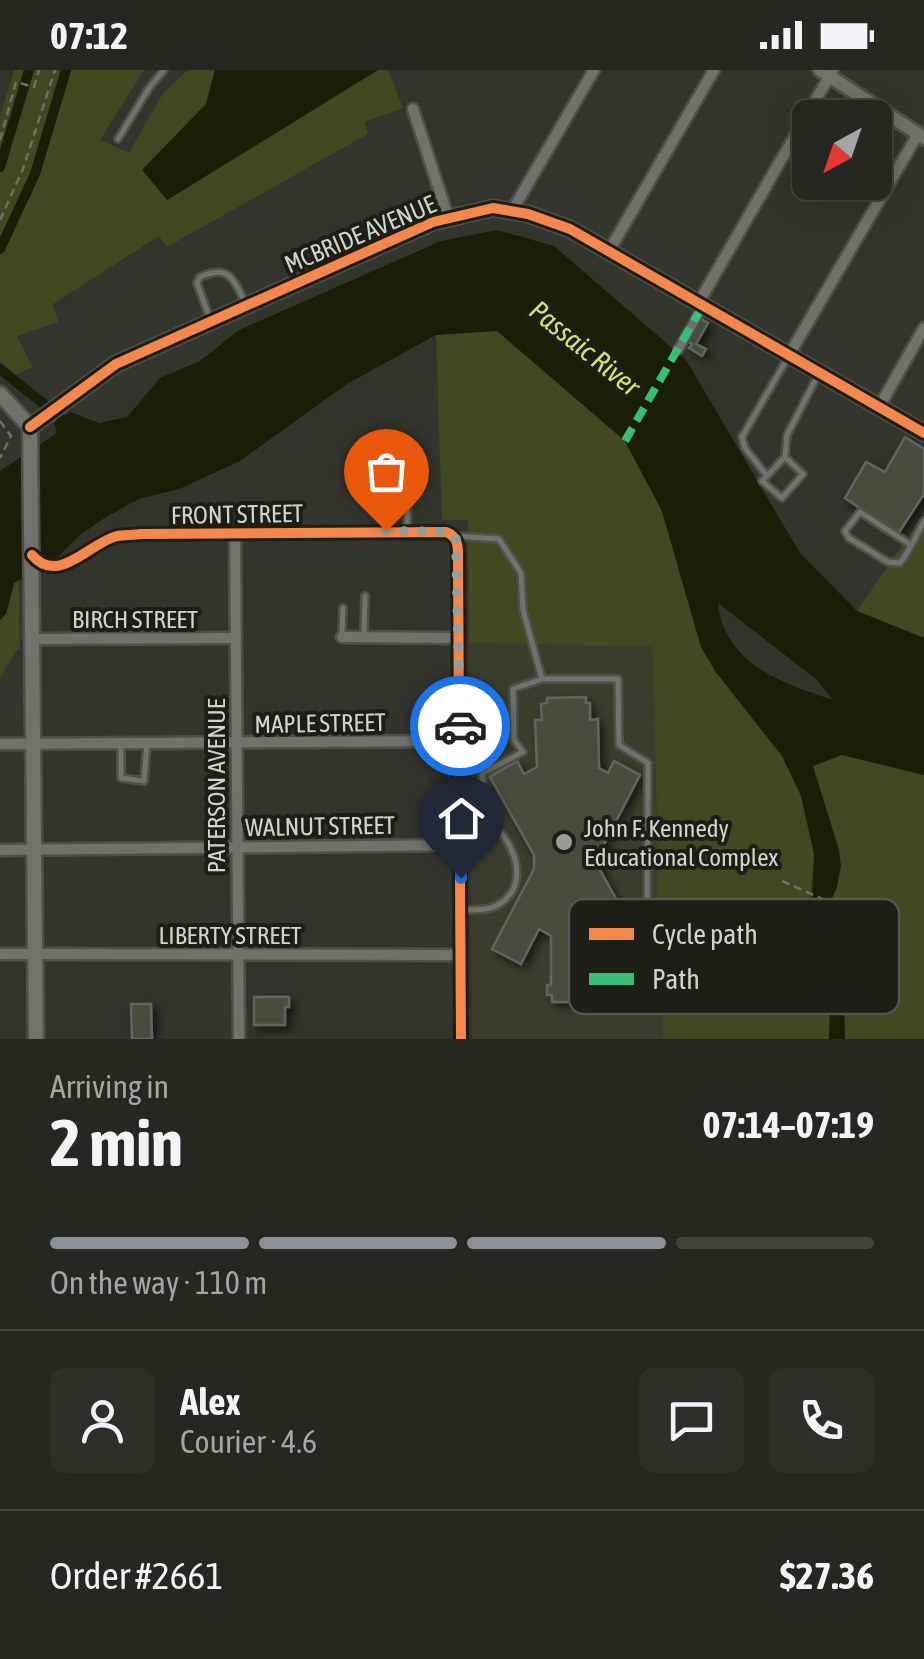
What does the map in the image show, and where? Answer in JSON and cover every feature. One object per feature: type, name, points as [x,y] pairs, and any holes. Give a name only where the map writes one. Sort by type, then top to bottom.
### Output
[{"type":"main road","name":"MCBRIDE AVENUE","points":[[30,427],[116,364],[448,217],[492,208],[559,224],[924,433]]},
{"type":"main road","points":[[0,394],[30,427],[32,446],[36,1039]]},
{"type":"street","points":[[512,211],[594,70]]},
{"type":"street","points":[[609,251],[714,70]]},
{"type":"street","points":[[678,350],[828,72],[921,136],[789,354]]},
{"type":"street","points":[[413,109],[448,217]]},
{"type":"street","points":[[879,407],[924,328]]},
{"type":"street","name":"FRONT STREET","points":[[32,555],[50,568],[116,536],[407,532],[446,532],[454,536]]},
{"type":"street","name":"PATERSON AVENUE","points":[[235,534],[239,1039]]},
{"type":"street","points":[[454,536],[458,543],[461,1039]]},
{"type":"street","name":"BIRCH STREET","points":[[34,640],[236,638]]},
{"type":"street","points":[[342,638],[458,638]]},
{"type":"street","name":"MAPLE STREET","points":[[0,744],[460,741]]},
{"type":"street","name":"WALNUT STREET","points":[[0,850],[461,845]]},
{"type":"street","name":"LIBERTY STREET","points":[[0,954],[461,955]]},
{"type":"lane","points":[[118,139],[164,70]]},
{"type":"lane","points":[[211,320],[198,282],[200,277],[216,270],[223,271],[236,284],[247,305]]},
{"type":"lane","points":[[767,476],[742,437],[789,354]]},
{"type":"lane","points":[[785,457],[803,474],[782,498],[762,482],[785,457],[786,436],[819,372]]},
{"type":"lane","points":[[407,532],[410,469],[410,448],[404,442],[362,442],[363,466],[410,469]]},
{"type":"lane","points":[[911,545],[860,512],[845,531],[849,538],[894,564],[900,563],[911,545],[924,521]]},
{"type":"lane","points":[[454,536],[499,539],[520,573],[523,610],[542,678]]},
{"type":"lane","points":[[364,638],[365,596]]},
{"type":"lane","points":[[342,638],[343,608]]},
{"type":"lane","points":[[483,824],[482,773],[523,752],[514,740],[513,689],[542,678],[618,679],[619,745],[648,763],[648,899]]},
{"type":"lane","points":[[121,744],[120,778],[144,781],[147,744]]},
{"type":"lane","points":[[461,825],[493,825],[506,835],[513,847],[515,879],[511,894],[502,903],[491,908],[461,910]]},
{"type":"path","points":[[0,140],[16,82],[34,87],[39,70]]},
{"type":"path","points":[[0,220],[23,169],[55,70]]},
{"type":"path","points":[[0,420],[10,436],[0,458]]},
{"type":"path","points":[[782,881],[819,899]]},
{"type":"shaded area","name":"John F. Kennedy Educational Complex","points":[[469,643],[652,645],[659,899],[569,899],[569,1014],[662,1014],[663,1039],[472,1039]]},
{"type":"green space","points":[[14,70],[144,70],[100,140],[129,153],[163,93],[188,70],[215,70],[206,104],[143,169],[167,200],[378,70],[388,70],[403,108],[365,122],[368,134],[167,247],[159,236],[53,304],[58,322],[17,336],[32,367],[15,375],[0,361],[0,117]]},
{"type":"green space","points":[[497,330],[625,441],[662,511],[701,647],[842,755],[924,775],[924,1039],[663,1039],[662,1014],[899,1014],[899,899],[659,899],[652,646],[469,643],[468,520],[442,520],[436,335]]},
{"type":"green space","points":[[924,513],[924,638],[857,611]]},
{"type":"green space","points":[[19,580],[20,650],[0,679],[0,620],[6,614],[14,583]]},
{"type":"water","points":[[215,70],[378,70],[167,200],[142,170],[206,104]]},
{"type":"water","name":"Passaic River","points":[[497,230],[554,246],[686,360],[800,553],[857,611],[924,638],[924,775],[842,755],[813,766],[839,850],[841,866],[832,899],[811,899],[814,854],[801,796],[782,756],[715,671],[701,647],[662,511],[625,441],[497,331],[436,335],[347,384],[240,461],[179,489],[139,499],[103,519],[59,556],[14,583],[6,614],[0,620],[0,471],[57,433],[54,423],[70,412],[99,423],[127,417],[160,378],[200,361],[239,330],[441,241]],"holes":[[[718,603],[817,680],[833,700],[795,687],[744,656],[723,624]]]},
{"type":"water","points":[[830,1014],[844,1014],[845,1039],[829,1039]]},
{"type":"building","points":[[700,318],[708,323],[696,344],[706,349],[702,356],[689,348],[692,344],[687,341]]},
{"type":"building","points":[[905,437],[924,449],[924,494],[898,534],[845,498],[866,462],[885,472]]},
{"type":"building","points":[[586,697],[590,720],[598,719],[599,768],[608,773],[614,761],[640,775],[599,854],[599,868],[616,899],[569,899],[569,1002],[552,1002],[552,995],[547,995],[547,985],[551,985],[551,936],[539,929],[521,964],[492,949],[534,869],[534,855],[490,777],[517,761],[524,774],[537,767],[535,720],[542,720],[541,704],[547,703],[547,698]]},
{"type":"building","points":[[254,997],[289,997],[285,1025],[254,1025]]},
{"type":"building","points":[[131,1004],[151,1004],[152,1039],[132,1039]]},
{"type":"waterway","points":[[0,167],[29,70]]},
{"type":"waterway","points":[[0,249],[35,174],[66,70]]},
{"type":"waterway","points":[[0,369],[60,417]]},
{"type":"marked path","points":[[625,441],[703,305]]},
{"type":"cycle path","points":[[30,427],[116,364],[433,222],[493,208],[528,214],[570,229],[924,433]]},
{"type":"cycle path","points":[[32,555],[52,566],[63,564],[106,540],[141,534],[446,532],[454,537],[458,553],[461,1039]]},
{"type":"way so far","points":[[386,531],[446,532],[456,539],[460,726]]},
{"type":"place","name":"John F. Kennedy Educational Complex","points":[[564,842]]},
{"type":"route","points":[[460,726],[461,878]]}]
